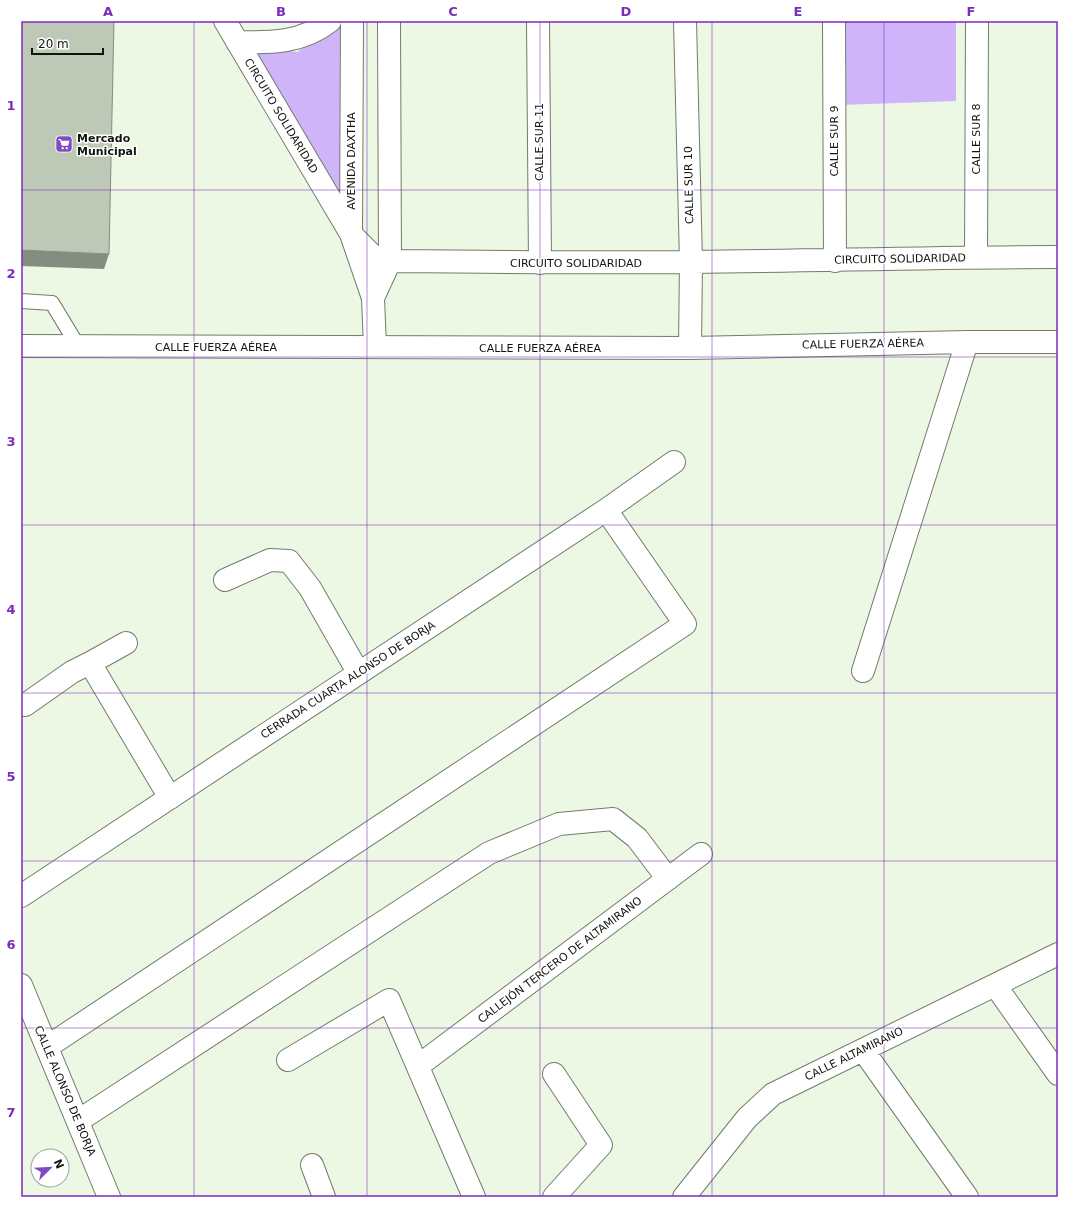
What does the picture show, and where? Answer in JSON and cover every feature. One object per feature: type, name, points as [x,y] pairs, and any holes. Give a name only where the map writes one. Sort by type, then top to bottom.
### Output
[{"type":"street","name":"CIRCUITO SOLIDARIDAD","points":[[225,21],[351,234],[373,256],[390,261],[540,263],[834,261],[976,257],[1058,257]]},
{"type":"street","points":[[237,42],[261,43],[288,40],[318,30],[330,21]]},
{"type":"street","name":"AVENIDA DAXTHA","points":[[352,21],[351,234],[373,298],[375,347]]},
{"type":"street","name":"AVENIDA DAXTHA","points":[[373,298],[390,261],[389,21]]},
{"type":"street","name":"CALLE SUR 11","points":[[538,21],[540,263]]},
{"type":"street","name":"CALLE SUR 10","points":[[685,21],[691,262],[690,348]]},
{"type":"street","name":"CALLE SUR 9","points":[[834,21],[834,261]]},
{"type":"street","name":"CALLE SUR 8","points":[[976,21],[976,257]]},
{"type":"street","points":[[863,671],[967,342]]},
{"type":"street","name":"CALLE FUERZA AÉREA","points":[[21,346],[690,348],[967,342],[1058,342]]},
{"type":"street","name":"CERRADA CUARTA ALONSO DE BORJA","points":[[21,896],[358,672],[606,510],[674,462]]},
{"type":"street","points":[[46,1047],[686,624],[606,510]]},
{"type":"street","points":[[224,580],[270,560],[289,561],[310,588],[358,672]]},
{"type":"street","points":[[25,705],[72,672],[126,643]]},
{"type":"street","points":[[90,663],[170,798]]},
{"type":"street","points":[[78,1121],[489,853],[559,824],[613,819],[637,838],[668,879]]},
{"type":"street","name":"CALLEJÓN TERCERO DE ALTAMIRANO","points":[[418,1066],[701,854]]},
{"type":"street","name":"CALLE ALTAMIRANO","points":[[684,1197],[747,1118],[774,1094],[1058,954]]},
{"type":"street","name":"CALLE ALONSO DE BORJA","points":[[21,985],[109,1197]]},
{"type":"street","points":[[995,985],[1058,1074]]},
{"type":"street","points":[[288,1060],[389,1000],[474,1197]]},
{"type":"street","points":[[863,1050],[967,1197]]},
{"type":"street","points":[[554,1074],[602,1145],[554,1197]]},
{"type":"street","points":[[312,1166],[324,1197]]},
{"type":"lane","points":[[21,301],[52,302],[78,346]]},
{"type":"shaded area","points":[[340,21],[343,21],[346,219],[244,44],[297,52],[322,37]]},
{"type":"shaded area","points":[[841,21],[956,21],[956,101],[839,105]]},
{"type":"building","name":"Mercado Municipal","points":[[21,21],[114,21],[109,254],[21,250]]},
{"type":"place","name":"Mercado Municipal","points":[[64,144]]}]
